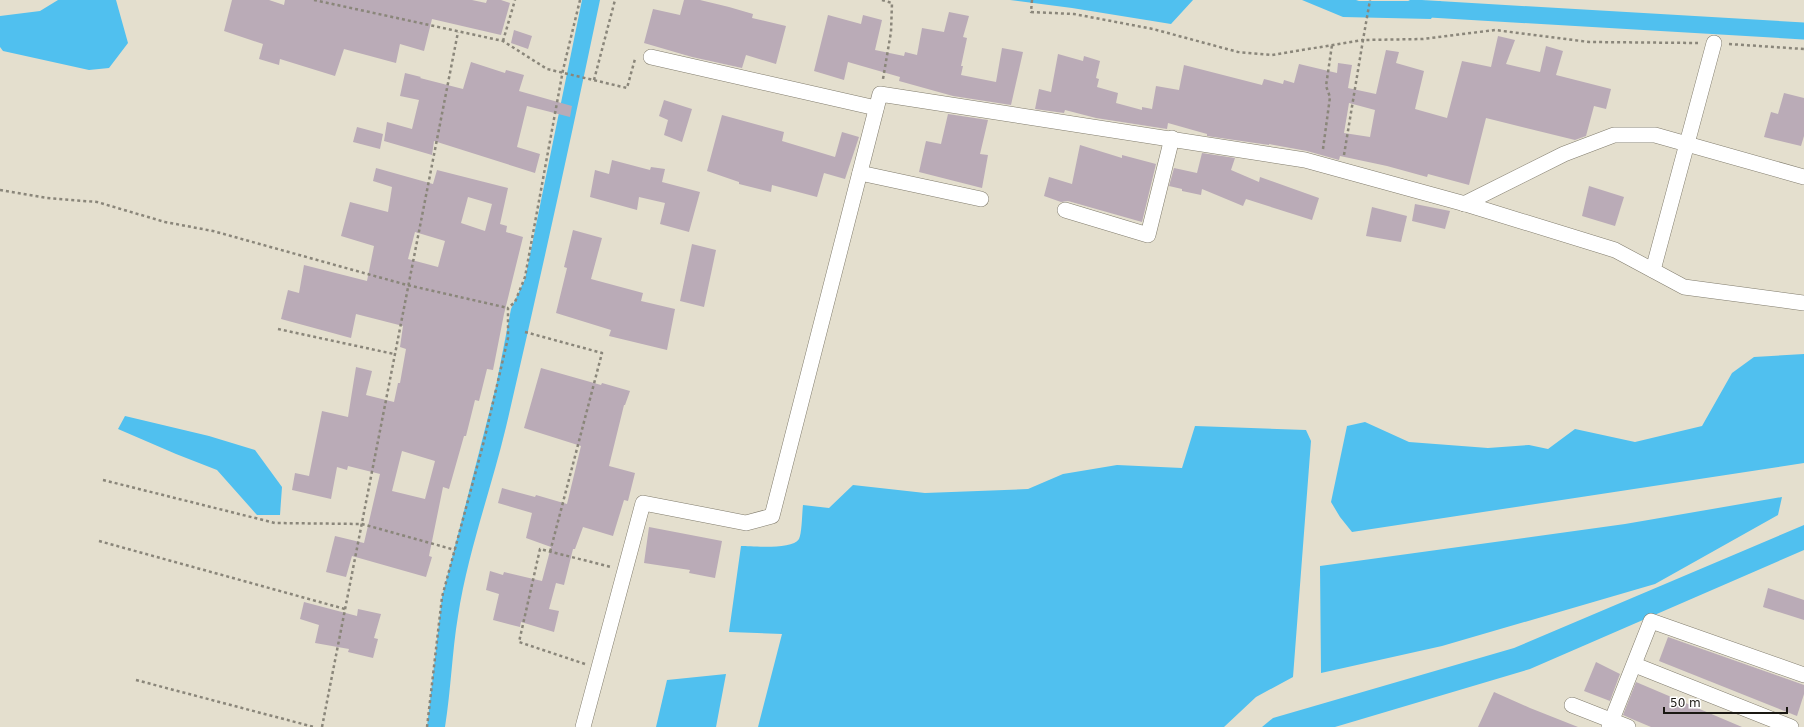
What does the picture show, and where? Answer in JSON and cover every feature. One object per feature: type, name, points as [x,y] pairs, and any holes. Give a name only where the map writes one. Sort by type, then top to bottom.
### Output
[{"type":"street","points":[[1653,270],[1714,43]]},
{"type":"street","points":[[651,57],[878,101],[1172,138],[1305,160],[1464,204],[1615,250],[1684,287],[1804,303]]},
{"type":"street","points":[[583,727],[643,503],[746,523],[772,516],[878,101]]},
{"type":"street","points":[[1464,204],[1564,154],[1614,136],[1654,135],[1804,177]]},
{"type":"street","points":[[1065,210],[1148,235],[1172,138]]},
{"type":"street","points":[[860,173],[981,199]]},
{"type":"street","points":[[1610,724],[1652,621],[1804,675]]},
{"type":"street","points":[[1635,665],[1791,727]]},
{"type":"street","points":[[1572,705],[1610,724],[1628,727]]},
{"type":"path","points":[[314,0],[503,41],[547,69],[627,88],[637,53],[651,57]]},
{"type":"path","points":[[503,41],[515,0]]},
{"type":"path","points":[[427,727],[442,597],[484,441],[508,338],[508,308],[515,302],[525,277],[562,72],[580,0]]},
{"type":"path","points":[[594,80],[615,0]]},
{"type":"path","points":[[878,101],[891,32],[892,3],[882,0]]},
{"type":"path","points":[[1032,0],[1030,12],[1074,14],[1153,29],[1238,52],[1272,55],[1363,40],[1423,40],[1495,30],[1589,42],[1714,43],[1804,49]]},
{"type":"path","points":[[1341,171],[1370,0]]},
{"type":"path","points":[[322,727],[458,32]]},
{"type":"path","points":[[1321,165],[1330,97],[1326,86],[1332,45]]},
{"type":"path","points":[[0,190],[47,198],[97,202],[165,222],[220,233],[408,285],[508,308]]},
{"type":"path","points":[[278,329],[394,354]]},
{"type":"path","points":[[525,332],[602,353],[550,552]]},
{"type":"path","points":[[103,480],[274,523],[362,524],[455,550]]},
{"type":"path","points":[[99,541],[345,609]]},
{"type":"path","points":[[598,669],[519,642],[540,549],[625,570]]},
{"type":"path","points":[[136,680],[314,727]]},
{"type":"water","points":[[58,0],[116,0],[128,43],[109,68],[89,70],[3,51],[0,47],[0,16],[40,11]]},
{"type":"water","points":[[582,0],[600,0],[506,427],[462,592],[456,630],[445,727],[427,727],[442,597],[496,386],[511,309],[525,279]]},
{"type":"water","points":[[1010,0],[1193,0],[1171,24],[1072,8]]},
{"type":"water","points":[[1302,0],[1441,1],[1431,19],[1343,17]]},
{"type":"water","points":[[1804,354],[1804,463],[1352,532],[1340,517],[1331,502],[1347,426],[1365,422],[1409,442],[1488,448],[1529,445],[1548,449],[1575,429],[1635,442],[1702,426],[1732,373],[1754,357]]},
{"type":"water","points":[[125,416],[209,436],[255,450],[282,487],[280,515],[257,515],[217,470],[118,429]]},
{"type":"water","points":[[1195,426],[1306,430],[1311,441],[1293,677],[1256,697],[1224,727],[758,727],[782,634],[729,632],[741,546],[781,546],[789,545],[795,542],[800,536],[803,505],[829,508],[853,485],[925,493],[1028,489],[1063,474],[1117,465],[1182,468]]},
{"type":"water","points":[[1782,497],[1778,515],[1655,584],[1442,646],[1321,673],[1320,566],[1625,524]]},
{"type":"water","points":[[1804,525],[1804,550],[1530,669],[1335,727],[1262,727],[1273,718],[1514,648]]},
{"type":"water","points":[[726,674],[716,727],[656,727],[667,680]]},
{"type":"building","points":[[232,0],[269,0],[284,5],[285,0],[472,0],[486,3],[487,0],[501,0],[510,3],[501,35],[432,19],[424,51],[400,44],[396,63],[344,49],[335,76],[280,59],[279,65],[259,59],[263,44],[224,31]]},
{"type":"building","points":[[684,0],[700,0],[729,7],[753,14],[752,18],[786,26],[776,64],[746,55],[742,68],[692,57],[644,43],[653,9],[680,15]]},
{"type":"building","points":[[949,12],[969,16],[963,37],[967,38],[961,66],[963,66],[961,75],[996,82],[1002,48],[1023,52],[1011,105],[953,96],[899,81],[900,77],[848,62],[844,80],[814,71],[828,15],[861,24],[863,15],[882,20],[875,50],[904,56],[905,52],[917,55],[922,28],[944,32]]},
{"type":"building","points":[[514,30],[532,36],[528,49],[511,43]]},
{"type":"building","points":[[1498,36],[1515,40],[1506,64],[1540,72],[1546,46],[1563,51],[1556,75],[1611,89],[1606,109],[1594,106],[1586,136],[1575,140],[1486,118],[1469,185],[1428,174],[1427,177],[1387,166],[1340,156],[1339,160],[1307,151],[1269,144],[1207,136],[1207,134],[1168,123],[1167,129],[1096,118],[1065,110],[1064,113],[1035,109],[1039,89],[1051,92],[1058,54],[1083,61],[1084,56],[1100,61],[1096,78],[1099,79],[1097,87],[1118,93],[1116,103],[1142,110],[1142,107],[1152,109],[1156,86],[1179,90],[1184,65],[1262,85],[1264,79],[1283,84],[1284,80],[1294,83],[1299,64],[1337,73],[1338,63],[1352,65],[1348,88],[1376,94],[1386,50],[1399,52],[1396,63],[1424,71],[1415,109],[1447,118],[1462,61],[1491,67]],"holes":[[[1349,103],[1375,110],[1370,137],[1344,133]]]},
{"type":"building","points":[[471,62],[505,73],[506,70],[524,75],[519,91],[572,106],[570,117],[527,106],[517,147],[540,154],[535,173],[434,141],[432,155],[384,141],[387,122],[412,129],[419,100],[400,96],[405,73],[463,89]]},
{"type":"building","points":[[1784,93],[1804,98],[1804,136],[1801,146],[1764,137],[1771,112],[1778,114]]},
{"type":"building","points":[[664,100],[692,109],[682,142],[664,135],[668,120],[659,116]]},
{"type":"building","points":[[948,114],[988,120],[980,154],[988,155],[982,188],[919,172],[926,141],[941,144]]},
{"type":"building","points":[[722,115],[784,132],[782,141],[835,157],[842,132],[859,137],[845,179],[824,173],[817,197],[772,185],[771,192],[739,184],[739,182],[707,171]]},
{"type":"building","points":[[357,127],[383,134],[380,149],[353,142]]},
{"type":"building","points":[[1080,145],[1122,158],[1122,155],[1156,164],[1142,222],[1068,201],[1061,202],[1044,196],[1049,177],[1072,184]]},
{"type":"building","points":[[1202,153],[1235,158],[1231,170],[1259,182],[1260,177],[1319,198],[1312,220],[1246,199],[1243,206],[1202,189],[1201,195],[1182,191],[1182,189],[1169,186],[1174,168],[1197,173]]},
{"type":"building","points":[[612,160],[650,170],[651,167],[665,169],[662,182],[700,192],[689,232],[660,224],[665,203],[639,197],[637,210],[590,197],[595,170],[609,174]]},
{"type":"building","points":[[376,168],[433,184],[437,170],[508,188],[500,224],[507,226],[506,232],[523,237],[504,314],[493,370],[487,369],[479,401],[475,400],[466,436],[464,436],[449,489],[443,487],[429,556],[432,557],[426,577],[352,556],[346,577],[326,572],[335,536],[364,543],[380,474],[348,466],[347,470],[337,467],[331,499],[292,490],[295,473],[309,476],[322,411],[348,417],[356,367],[372,371],[366,395],[394,402],[398,383],[400,383],[406,349],[400,347],[403,326],[356,314],[351,338],[281,319],[288,290],[299,293],[304,265],[367,281],[374,246],[341,236],[350,202],[388,212],[392,187],[373,181]],"holes":[[[468,197],[492,204],[485,231],[461,223]],[[415,232],[445,241],[438,267],[408,259]],[[402,451],[435,461],[425,499],[392,491]]]},
{"type":"building","points":[[1589,186],[1624,197],[1615,226],[1582,216]]},
{"type":"building","points":[[1415,204],[1450,211],[1445,229],[1412,221]]},
{"type":"building","points":[[1372,207],[1407,216],[1401,242],[1366,236]]},
{"type":"building","points":[[573,230],[602,238],[591,279],[643,293],[641,301],[675,309],[667,350],[609,336],[611,330],[556,313],[567,268],[564,267]]},
{"type":"building","points":[[692,244],[716,250],[704,307],[680,301]]},
{"type":"building","points":[[541,368],[601,385],[602,383],[630,391],[624,405],[609,466],[635,473],[628,501],[624,500],[613,536],[583,527],[575,549],[573,549],[564,585],[556,583],[549,609],[559,611],[554,632],[521,622],[520,627],[493,620],[499,594],[486,590],[490,571],[503,575],[504,572],[542,581],[551,547],[526,538],[532,513],[498,503],[502,488],[535,497],[536,495],[567,504],[581,446],[524,428]]},
{"type":"building","points":[[649,527],[722,541],[715,578],[689,573],[690,570],[644,563]]},
{"type":"building","points":[[1768,588],[1804,600],[1804,620],[1763,607]]},
{"type":"building","points":[[304,602],[357,616],[358,609],[381,614],[374,638],[378,639],[373,658],[348,652],[349,649],[315,643],[319,625],[300,619]]},
{"type":"building","points":[[1668,637],[1804,685],[1804,694],[1797,716],[1659,661]]},
{"type":"building","points":[[1596,662],[1620,674],[1610,701],[1584,691]]},
{"type":"building","points":[[1636,682],[1742,727],[1651,727],[1632,719],[1623,715]]},
{"type":"building","points":[[1494,692],[1530,708],[1578,727],[1478,727]]},
{"type":"waterway","points":[[1413,8],[1804,31]]}]
